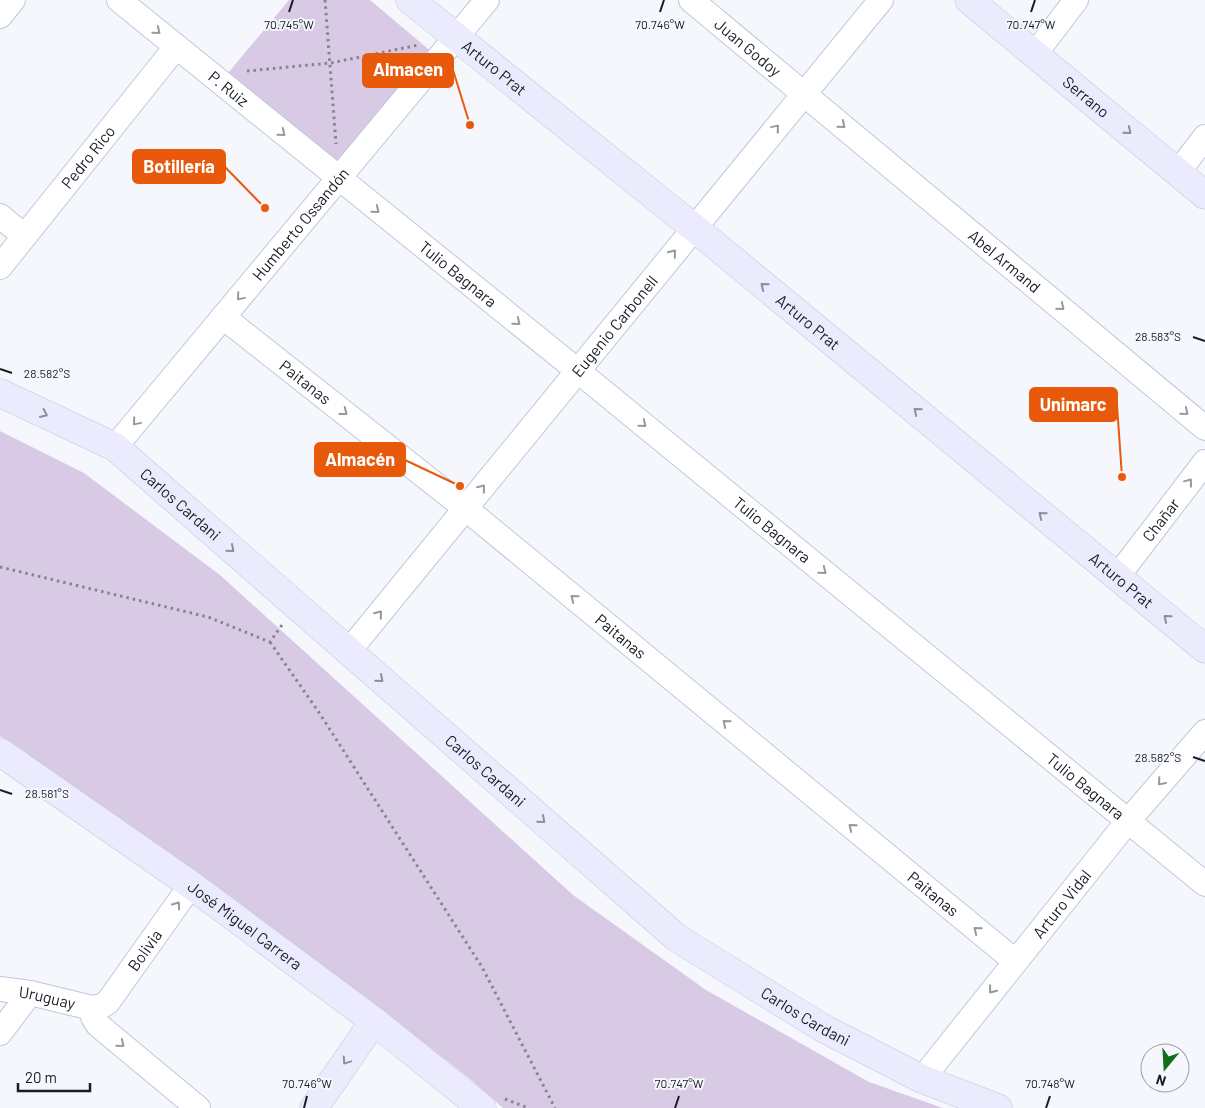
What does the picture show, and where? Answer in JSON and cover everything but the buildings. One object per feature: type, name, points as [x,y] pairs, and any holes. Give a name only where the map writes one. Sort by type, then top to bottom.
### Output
[{"type":"main road","name":"Arturo Prat","points":[[410,0],[693,227],[1205,649]]},
{"type":"main road","name":"Serrano","points":[[969,0],[1205,195]]},
{"type":"main road","name":"Carlos Cardani","points":[[0,393],[115,447],[677,938],[822,1027],[922,1079],[998,1108]]},
{"type":"main road","name":"José Miguel Carrera","points":[[2,758],[191,885],[374,1021],[482,1108]]},
{"type":"main road","points":[[314,1108],[374,1021]]},
{"type":"street","points":[[0,16],[13,0]]},
{"type":"street","name":"P. Ruiz","points":[[119,0],[338,179]]},
{"type":"street","name":"Humberto Ossandón","points":[[115,447],[486,0]]},
{"type":"street","name":"Juan Godoy","points":[[692,0],[805,93]]},
{"type":"street","name":"Eugenio Carbonell","points":[[348,652],[693,227],[881,0]]},
{"type":"street","points":[[1035,54],[1076,0]]},
{"type":"street","name":"Pedro Rico","points":[[0,267],[176,47]]},
{"type":"street","name":"Abel Armand","points":[[805,93],[1205,428]]},
{"type":"street","points":[[1178,172],[1205,137]]},
{"type":"street","name":"Tulio Bagnara","points":[[338,179],[578,371],[1205,884]]},
{"type":"street","points":[[0,216],[24,236]]},
{"type":"street","name":"Paitanas","points":[[223,317],[465,508],[1015,961]]},
{"type":"street","name":"Chañar","points":[[1117,577],[1205,462]]},
{"type":"street","name":"Arturo Vidal","points":[[922,1079],[1128,821],[1205,732]]},
{"type":"street","name":"Bolivia","points":[[92,1008],[102,1006],[108,1002],[191,885]]},
{"type":"street","name":"Uruguay","points":[[0,989],[92,1008]]},
{"type":"street","points":[[0,1033],[30,994]]},
{"type":"street","points":[[92,1008],[93,1017],[98,1025],[198,1108]]},
{"type":"path","points":[[325,0],[338,179]]},
{"type":"path","points":[[211,75],[331,63],[456,37]]},
{"type":"path","points":[[0,567],[208,617],[270,642],[320,714],[482,967],[555,1108]]},
{"type":"path","points":[[270,642],[295,606]]},
{"type":"shaded area","points":[[289,0],[370,0],[433,53],[339,166],[228,73]]},
{"type":"shaded area","points":[[0,431],[84,473],[220,575],[573,895],[706,990],[869,1082],[943,1108],[503,1108],[470,1079],[382,1010],[199,874],[0,736]]},
{"type":"place","name":"Almacen","points":[[470,125]]},
{"type":"place","name":"Botillería","points":[[265,208]]},
{"type":"place","name":"Unimarc","points":[[1122,477]]},
{"type":"place","name":"Almacén","points":[[460,486]]}]
